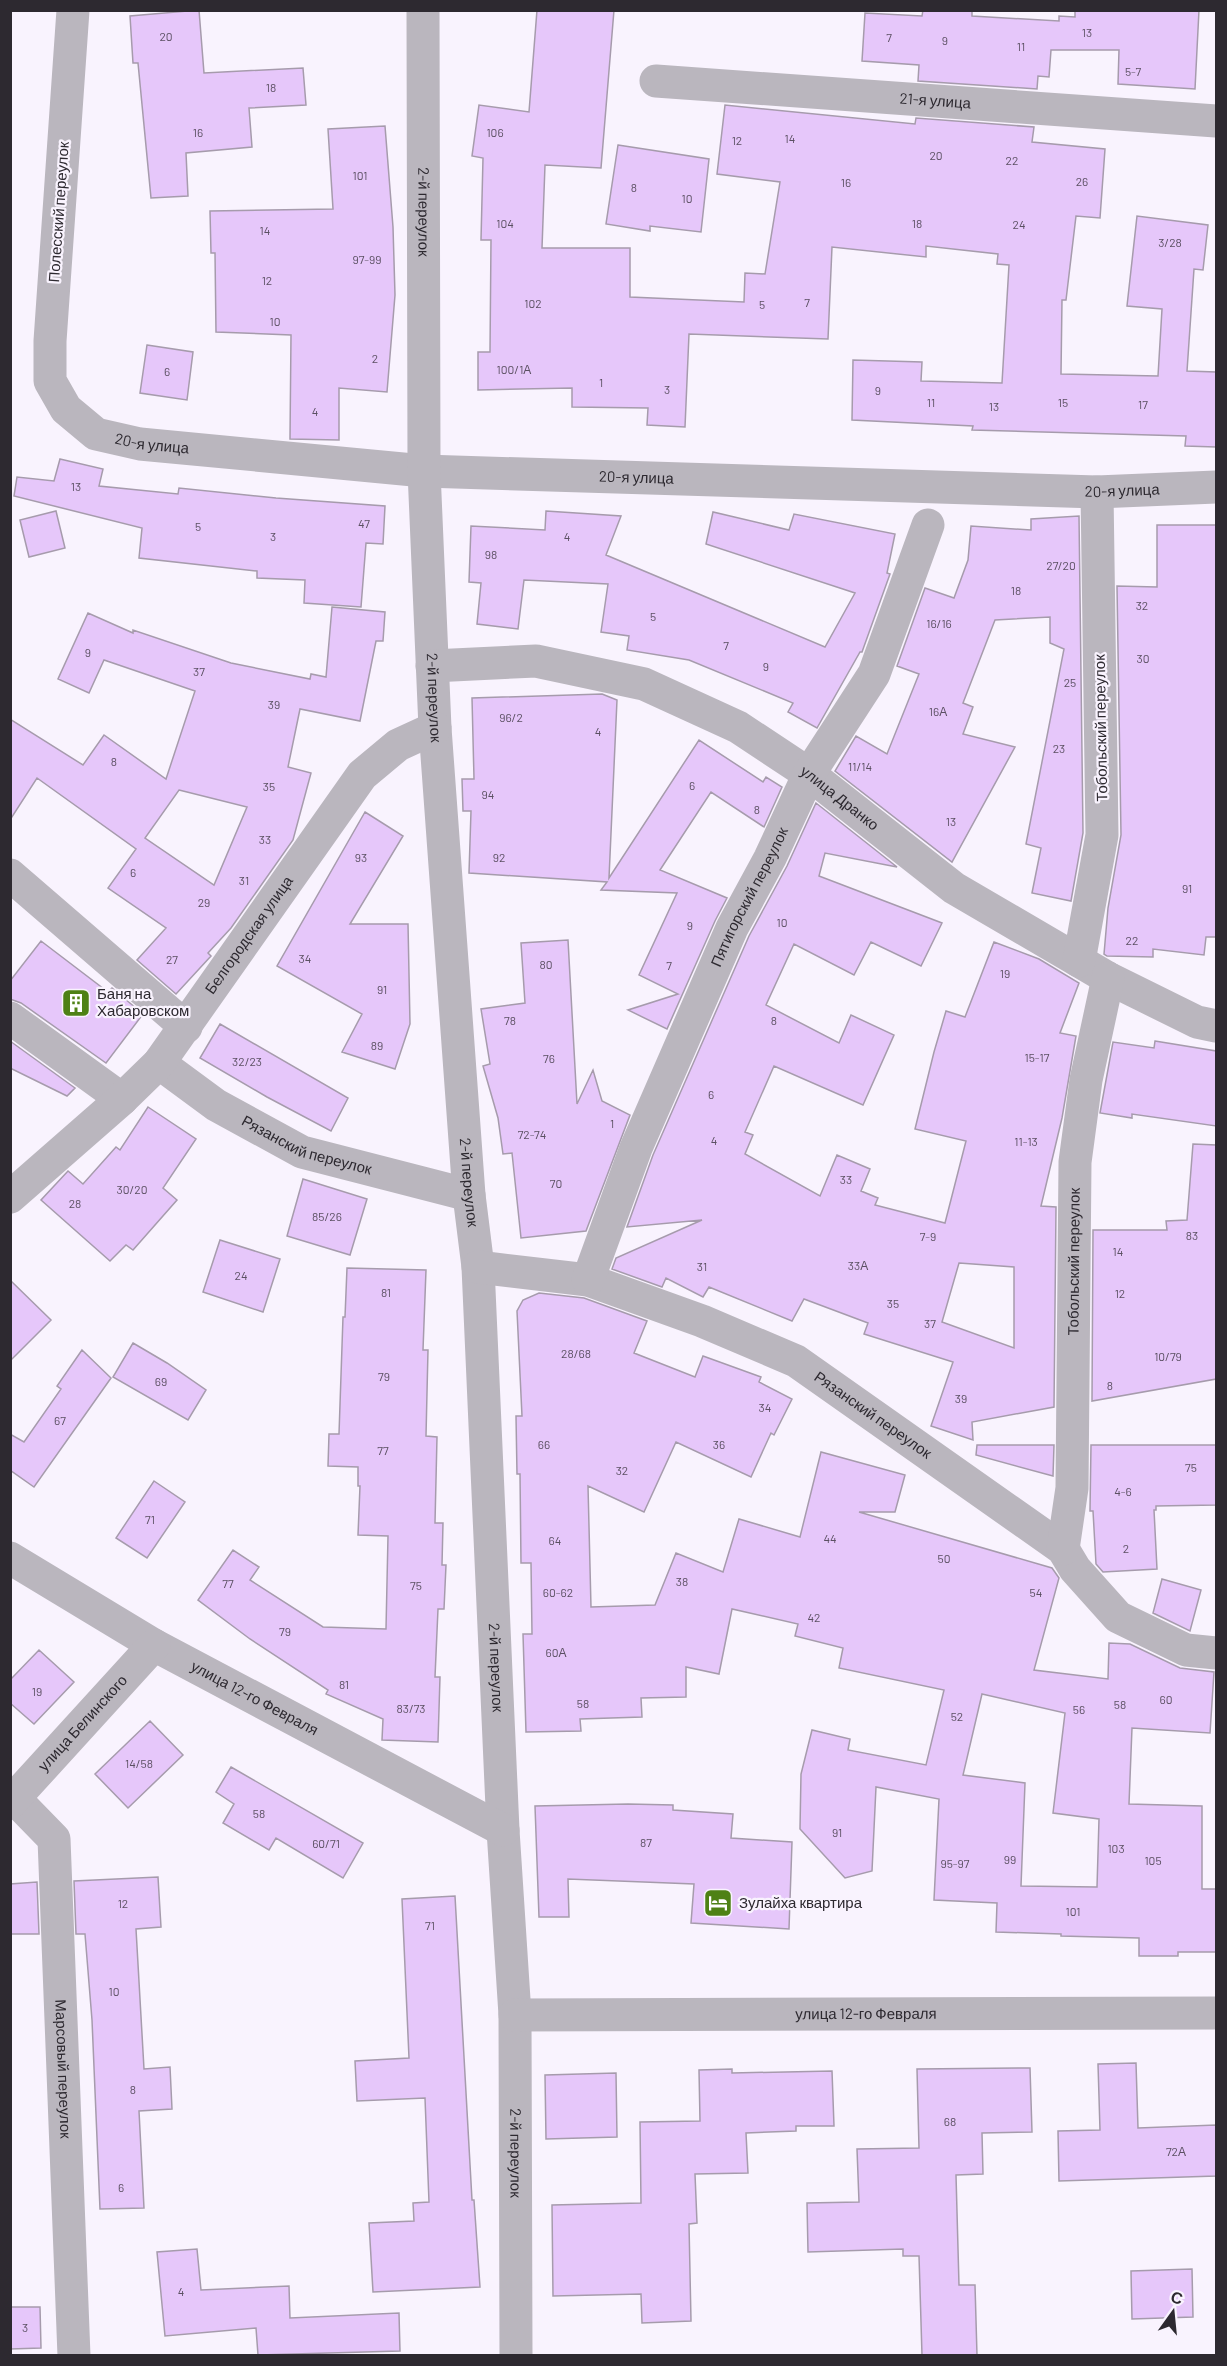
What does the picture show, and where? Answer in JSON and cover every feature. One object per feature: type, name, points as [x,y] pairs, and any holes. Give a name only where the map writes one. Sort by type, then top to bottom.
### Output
[{"type":"street","name":"Полесский переулок","points":[[66,409],[50,381],[50,341],[73,10]]},
{"type":"street","name":"2-й переулок","points":[[423,10],[424,471],[435,728],[469,1195],[478,1268],[503,1830],[515,2015],[516,2355]]},
{"type":"street","name":"21-я улица","points":[[656,81],[1216,122]]},
{"type":"street","name":"20-я улица","points":[[66,409],[96,434],[140,444],[424,471],[1097,492],[1216,488]]},
{"type":"street","name":"Тобольский переулок","points":[[1078,961],[1102,835],[1097,492]]},
{"type":"street","name":"Пятигорский переулок","points":[[588,1280],[636,1148],[732,928],[770,858],[809,774],[873,675],[928,525]]},
{"type":"street","name":"улица Дранко","points":[[432,666],[536,661],[644,684],[738,727],[809,774],[954,888],[1108,978],[1197,1022],[1216,1026]]},
{"type":"street","name":"Белгородская улица","points":[[10,1197],[123,1099],[159,1063],[362,775],[398,745],[435,728]]},
{"type":"street","points":[[10,875],[186,1027]]},
{"type":"street","name":"Тобольский переулок","points":[[1063,1549],[1072,1488],[1075,1162],[1086,1080],[1108,978]]},
{"type":"street","points":[[10,1018],[123,1099]]},
{"type":"street","name":"Рязанский переулок","points":[[159,1063],[216,1105],[302,1152],[469,1195]]},
{"type":"street","name":"Рязанский переулок","points":[[478,1268],[588,1280],[702,1321],[796,1361],[1063,1549],[1075,1569],[1118,1617],[1186,1650],[1216,1653]]},
{"type":"street","name":"улица 12-го Февраля","points":[[10,1558],[154,1645],[503,1830]]},
{"type":"street","name":"улица Белинского","points":[[13,1801],[154,1645]]},
{"type":"street","name":"Марсовый переулок","points":[[13,1801],[54,1839],[74,2355]]},
{"type":"street","name":"улица 12-го Февраля","points":[[515,2015],[1216,2013]]},
{"type":"building","points":[[199,10],[204,73],[303,68],[306,105],[249,108],[252,147],[186,153],[188,196],[151,198],[138,63],[133,63],[130,16]]},
{"type":"building","points":[[537,10],[614,10],[601,168],[545,165],[542,248],[630,248],[630,297],[744,302],[745,273],[765,274],[780,182],[717,174],[725,105],[915,124],[916,118],[1034,127],[1032,142],[1105,149],[1100,218],[1076,216],[1066,300],[1062,300],[1061,374],[1158,376],[1162,309],[1127,306],[1137,216],[1208,225],[1203,270],[1194,269],[1187,371],[1216,372],[1216,447],[1185,446],[1186,436],[972,430],[973,426],[852,420],[853,360],[922,362],[921,381],[1002,383],[1009,265],[997,264],[998,254],[926,246],[926,257],[832,247],[828,339],[689,334],[685,427],[647,425],[648,408],[572,407],[572,388],[478,390],[478,352],[490,352],[491,240],[481,240],[483,158],[472,156],[479,105],[529,112]]},
{"type":"building","points":[[923,10],[972,10],[972,16],[1059,21],[1059,16],[1075,17],[1075,10],[1199,10],[1195,89],[1118,84],[1119,50],[1051,50],[1049,77],[1038,76],[1037,89],[918,81],[919,65],[862,61],[865,13],[922,16]]},
{"type":"building","points":[[385,126],[393,227],[395,295],[387,392],[339,388],[339,440],[290,439],[291,335],[216,332],[215,253],[211,253],[210,211],[333,209],[328,129]]},
{"type":"building","points":[[618,145],[709,159],[701,232],[650,226],[650,231],[606,224]]},
{"type":"building","points":[[147,345],[193,352],[187,400],[140,393]]},
{"type":"building","points":[[60,459],[103,469],[99,486],[178,494],[179,488],[385,506],[383,544],[366,543],[361,607],[304,603],[305,580],[257,578],[257,571],[139,558],[142,528],[14,496],[17,477],[54,481]]},
{"type":"building","points":[[56,511],[65,548],[29,557],[20,520]]},
{"type":"building","points":[[546,511],[621,516],[606,555],[825,647],[855,593],[706,544],[713,512],[789,530],[794,514],[895,534],[887,573],[890,574],[862,652],[817,728],[788,712],[793,703],[689,660],[627,650],[629,636],[601,632],[608,584],[524,580],[518,629],[477,624],[481,583],[469,582],[471,526],[545,530]]},
{"type":"building","points":[[1079,516],[1083,833],[1071,901],[1032,893],[1041,848],[1026,844],[1064,649],[1050,643],[1050,617],[995,620],[963,703],[973,707],[963,734],[1015,747],[952,862],[835,771],[856,736],[887,754],[919,674],[897,666],[925,588],[954,598],[968,560],[971,526],[1031,530],[1031,519]]},
{"type":"building","points":[[1157,525],[1216,525],[1216,937],[1206,937],[1204,955],[1153,949],[1153,957],[1107,956],[1104,954],[1108,908],[1121,835],[1117,586],[1157,587]]},
{"type":"building","points":[[332,607],[385,612],[383,641],[376,641],[360,721],[300,709],[288,767],[311,773],[293,840],[231,928],[208,953],[211,956],[176,994],[137,960],[166,928],[108,888],[136,849],[37,778],[10,820],[10,719],[83,765],[104,735],[166,779],[195,691],[104,660],[89,693],[58,679],[88,613],[133,633],[133,630],[231,663],[310,679],[311,674],[326,677]],"holes":[[[179,790],[247,807],[214,885],[145,838]]]},
{"type":"building","points":[[602,694],[617,700],[609,878],[699,740],[763,782],[766,777],[782,787],[764,827],[711,792],[660,870],[727,898],[667,1029],[628,1010],[678,994],[639,975],[677,893],[601,890],[607,882],[469,873],[471,811],[463,811],[462,779],[474,779],[472,698]]},
{"type":"building","points":[[816,803],[897,867],[825,853],[819,876],[942,923],[921,966],[871,942],[854,975],[794,944],[766,1005],[839,1043],[851,1015],[894,1035],[863,1105],[774,1066],[745,1132],[753,1135],[745,1154],[820,1196],[837,1155],[870,1169],[861,1191],[878,1198],[875,1205],[945,1223],[966,1141],[915,1129],[946,1011],[965,1017],[994,942],[1039,959],[1079,983],[1060,1033],[1076,1036],[1062,1118],[1041,1206],[1056,1207],[1054,1407],[972,1422],[973,1440],[931,1426],[953,1362],[864,1334],[868,1323],[804,1299],[792,1321],[709,1287],[703,1297],[666,1278],[662,1287],[612,1269],[616,1258],[702,1220],[627,1227],[653,1155],[749,936],[787,866]],"holes":[[[959,1263],[1014,1267],[1014,1348],[942,1322]]]},
{"type":"building","points":[[365,812],[403,836],[350,924],[408,924],[410,1024],[395,1069],[342,1052],[362,1014],[277,966]]},
{"type":"building","points":[[568,940],[577,1104],[593,1070],[602,1101],[630,1115],[586,1231],[521,1238],[512,1153],[503,1154],[498,1118],[483,1066],[490,1064],[481,1009],[525,1003],[521,943]]},
{"type":"building","name":"Баня на Хабаровском","points":[[41,941],[108,992],[112,988],[143,1014],[106,1063],[21,1003],[10,999],[10,981]]},
{"type":"building","points":[[220,1024],[348,1098],[331,1131],[200,1058]]},
{"type":"building","points":[[10,1041],[75,1088],[67,1096],[10,1068]]},
{"type":"building","points":[[1155,1041],[1216,1051],[1216,1126],[1132,1114],[1132,1118],[1100,1113],[1113,1042],[1154,1048]]},
{"type":"building","points":[[148,1107],[196,1139],[163,1188],[177,1200],[133,1250],[126,1245],[110,1261],[41,1200],[68,1171],[83,1184],[116,1147],[120,1150]]},
{"type":"building","points":[[1193,1144],[1216,1145],[1216,1379],[1092,1401],[1093,1230],[1167,1230],[1166,1221],[1187,1220]]},
{"type":"building","points":[[303,1179],[367,1199],[350,1255],[287,1236]]},
{"type":"building","points":[[220,1240],[280,1259],[263,1312],[203,1292]]},
{"type":"building","points":[[347,1268],[426,1270],[423,1350],[428,1350],[426,1436],[437,1437],[435,1523],[443,1523],[442,1565],[446,1565],[444,1609],[438,1609],[435,1677],[440,1677],[438,1742],[382,1740],[383,1719],[326,1694],[328,1690],[250,1639],[198,1600],[233,1550],[259,1567],[250,1580],[323,1627],[386,1629],[388,1536],[358,1535],[360,1486],[358,1486],[358,1467],[328,1466],[329,1434],[339,1434]]},
{"type":"building","points":[[10,1280],[51,1320],[10,1361]]},
{"type":"building","points":[[539,1293],[584,1298],[647,1321],[634,1353],[695,1377],[703,1356],[761,1377],[759,1382],[792,1399],[774,1435],[771,1433],[751,1477],[676,1442],[644,1512],[588,1486],[591,1607],[655,1605],[676,1553],[723,1572],[739,1519],[800,1537],[821,1452],[905,1475],[895,1512],[859,1512],[1052,1568],[1059,1578],[1034,1670],[1108,1679],[1109,1643],[1130,1644],[1180,1668],[1214,1672],[1210,1733],[1132,1728],[1129,1804],[1202,1806],[1202,1889],[1216,1889],[1216,1952],[1178,1952],[1178,1956],[1139,1956],[1139,1938],[996,1932],[997,1903],[934,1900],[939,1799],[876,1787],[872,1871],[845,1878],[800,1829],[801,1774],[812,1730],[850,1739],[848,1750],[926,1765],[944,1690],[839,1668],[843,1648],[795,1636],[798,1624],[732,1609],[719,1674],[686,1667],[686,1697],[641,1698],[642,1717],[580,1719],[581,1731],[526,1732],[523,1634],[532,1634],[531,1563],[521,1563],[520,1474],[517,1474],[516,1416],[522,1416],[517,1311],[523,1300]],"holes":[[[982,1694],[1065,1713],[1053,1813],[1099,1819],[1097,1887],[1021,1886],[1025,1783],[963,1775]]]},
{"type":"building","points":[[133,1343],[206,1390],[188,1420],[113,1377]]},
{"type":"building","points":[[82,1350],[111,1378],[34,1487],[10,1470],[10,1434],[24,1442],[61,1389],[57,1386]]},
{"type":"building","points":[[977,1445],[1054,1445],[1053,1476],[976,1455]]},
{"type":"building","points":[[1091,1445],[1216,1445],[1216,1505],[1156,1506],[1154,1510],[1157,1569],[1103,1572],[1096,1564],[1093,1511],[1090,1511]]},
{"type":"building","points":[[154,1481],[185,1502],[147,1558],[116,1538]]},
{"type":"building","points":[[1162,1579],[1201,1590],[1190,1631],[1153,1613]]},
{"type":"building","points":[[39,1650],[74,1682],[34,1724],[10,1703],[10,1680]]},
{"type":"building","points":[[150,1721],[183,1755],[128,1808],[95,1774]]},
{"type":"building","points":[[231,1767],[363,1843],[343,1878],[276,1838],[269,1850],[223,1823],[234,1804],[216,1792]]},
{"type":"building","points":[[673,1805],[673,1810],[733,1814],[731,1838],[792,1842],[789,1929],[691,1923],[694,1884],[568,1879],[569,1917],[539,1917],[535,1806]]},
{"type":"building","points":[[158,1877],[161,1927],[136,1929],[144,2069],[170,2067],[172,2109],[139,2111],[144,2208],[100,2209],[92,2020],[85,1934],[76,1934],[74,1881]]},
{"type":"building","points":[[37,1882],[39,1934],[10,1934],[10,1884]]},
{"type":"building","points":[[455,1896],[472,2200],[474,2200],[480,2287],[373,2292],[369,2223],[414,2221],[413,2203],[429,2202],[425,2098],[357,2101],[355,2061],[409,2058],[402,1899]]},
{"type":"building","points":[[1136,2063],[1138,2128],[1216,2125],[1216,2176],[1059,2181],[1058,2131],[1100,2130],[1098,2064]]},
{"type":"building","points":[[1030,2068],[1032,2132],[982,2133],[983,2174],[956,2175],[959,2285],[975,2285],[977,2355],[922,2355],[919,2256],[903,2256],[903,2249],[808,2252],[807,2203],[859,2202],[857,2149],[919,2148],[917,2069]]},
{"type":"building","points":[[732,2069],[732,2073],[832,2071],[834,2126],[796,2126],[796,2131],[746,2133],[748,2173],[695,2174],[697,2223],[689,2224],[691,2321],[642,2323],[641,2294],[553,2296],[552,2205],[641,2203],[640,2122],[700,2121],[699,2070]]},
{"type":"building","points":[[616,2073],[617,2137],[546,2139],[545,2075]]},
{"type":"building","points":[[197,2249],[201,2290],[289,2286],[290,2318],[399,2313],[400,2351],[258,2355],[256,2328],[165,2336],[157,2252]]},
{"type":"building","points":[[1192,2269],[1193,2317],[1132,2319],[1131,2271]]},
{"type":"building","points":[[10,2307],[40,2307],[41,2348],[10,2349]]},
{"type":"place","name":"Баня на Хабаровском","points":[[76,1003]]},
{"type":"place","name":"Зулайха квартира","points":[[718,1903]]}]
